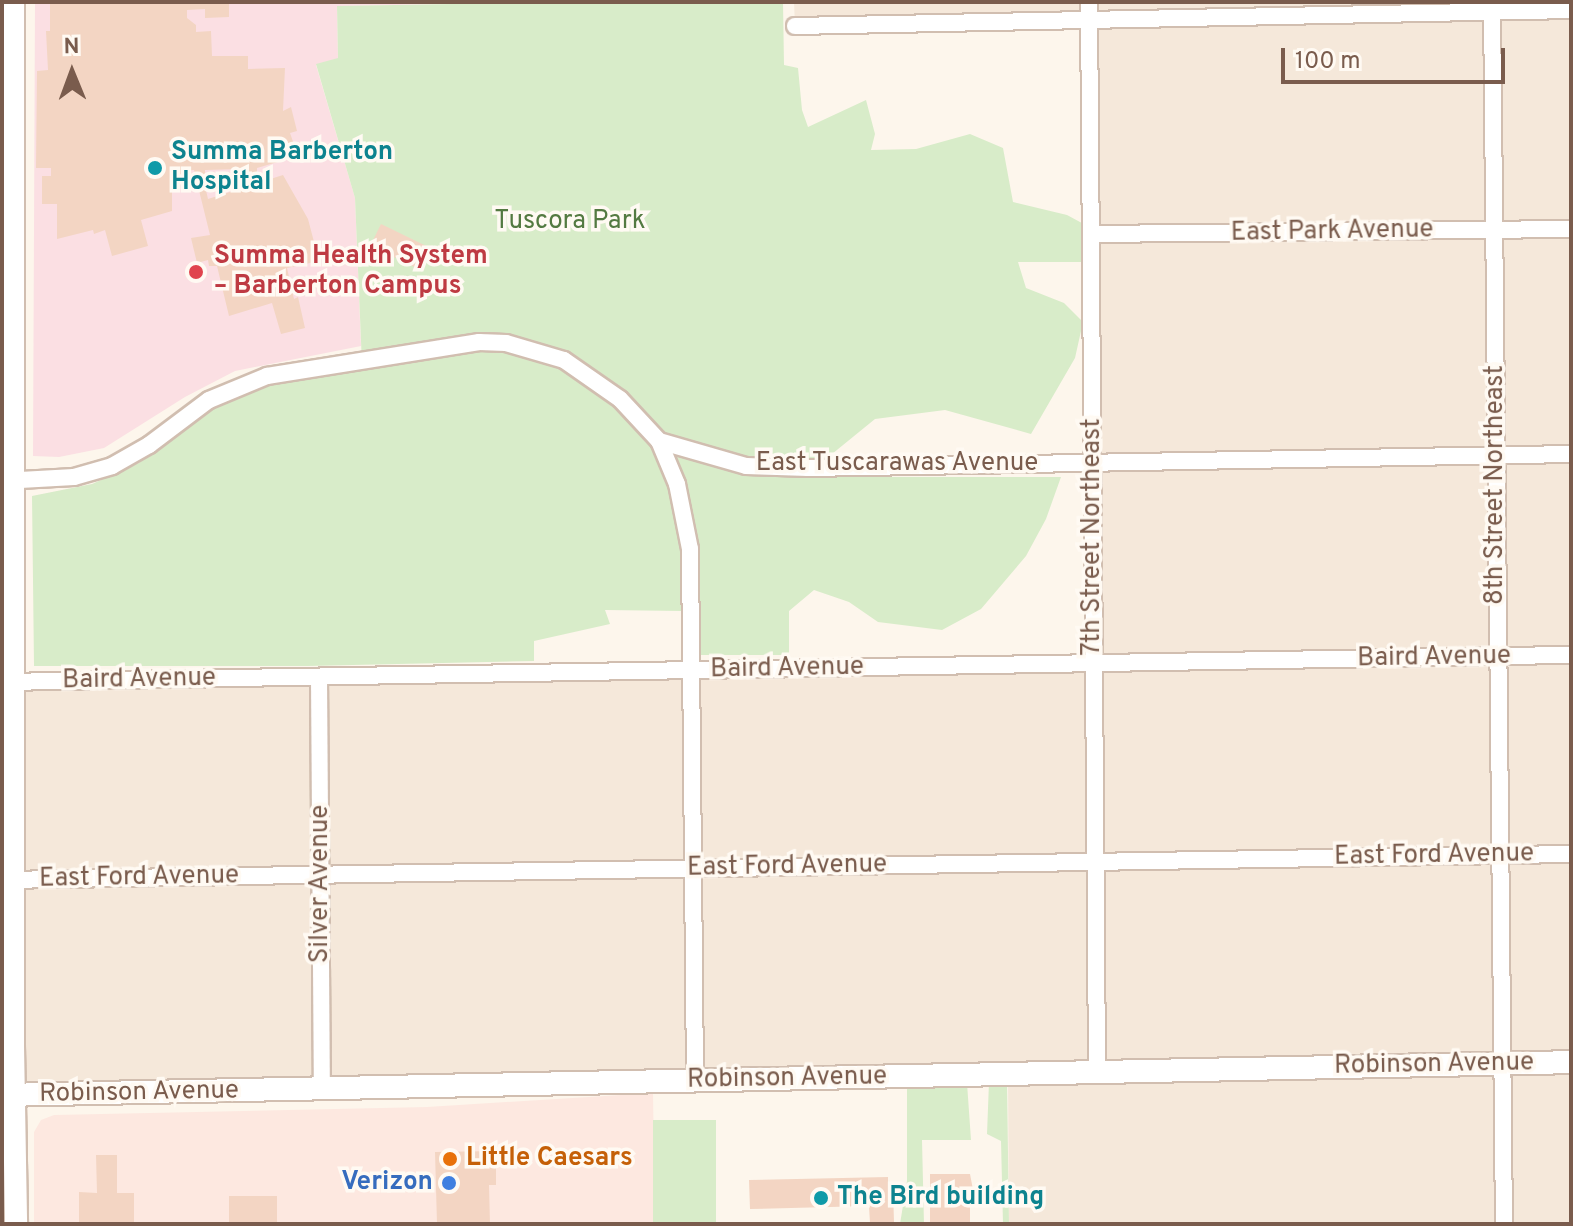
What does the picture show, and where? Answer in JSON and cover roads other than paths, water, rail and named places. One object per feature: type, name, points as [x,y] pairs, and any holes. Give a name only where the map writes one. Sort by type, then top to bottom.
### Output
[{"type":"main road","points":[[13,2],[7,38],[8,1095],[16,1224]]},
{"type":"main road","name":"Robinson Avenue","points":[[8,1095],[322,1091],[1571,1062]]},
{"type":"street","name":"7th Street Northeast","points":[[1089,2],[1097,1072]]},
{"type":"street","points":[[795,26],[1492,7],[1571,10]]},
{"type":"street","name":"8th Street Northeast","points":[[1492,7],[1504,1224]]},
{"type":"street","name":"East Park Avenue","points":[[1093,234],[1571,229]]},
{"type":"street","points":[[7,481],[74,477],[112,466],[149,445],[209,400],[267,376],[468,342],[506,343],[564,360],[620,399],[659,441],[681,496],[690,549],[695,1081]]},
{"type":"street","name":"East Tuscarawas Avenue","points":[[659,441],[746,466],[777,468],[1571,454]]},
{"type":"street","name":"Baird Avenue","points":[[8,682],[1571,655]]},
{"type":"street","name":"Silver Avenue","points":[[319,677],[322,1091]]},
{"type":"street","name":"East Ford Avenue","points":[[8,880],[1571,854]]},
{"type":"place","name":"Summa Barberton Hospital","points":[[155,168]]},
{"type":"place","name":"Summa Health System – Barberton Campus","points":[[196,272]]},
{"type":"place","name":"Little Caesars","points":[[450,1159]]},
{"type":"place","name":"Verizon","points":[[449,1183]]},
{"type":"place","name":"The Bird building","points":[[821,1198]]},
{"type":"park label","name":"Tuscora Park","points":[[570,222]]}]
